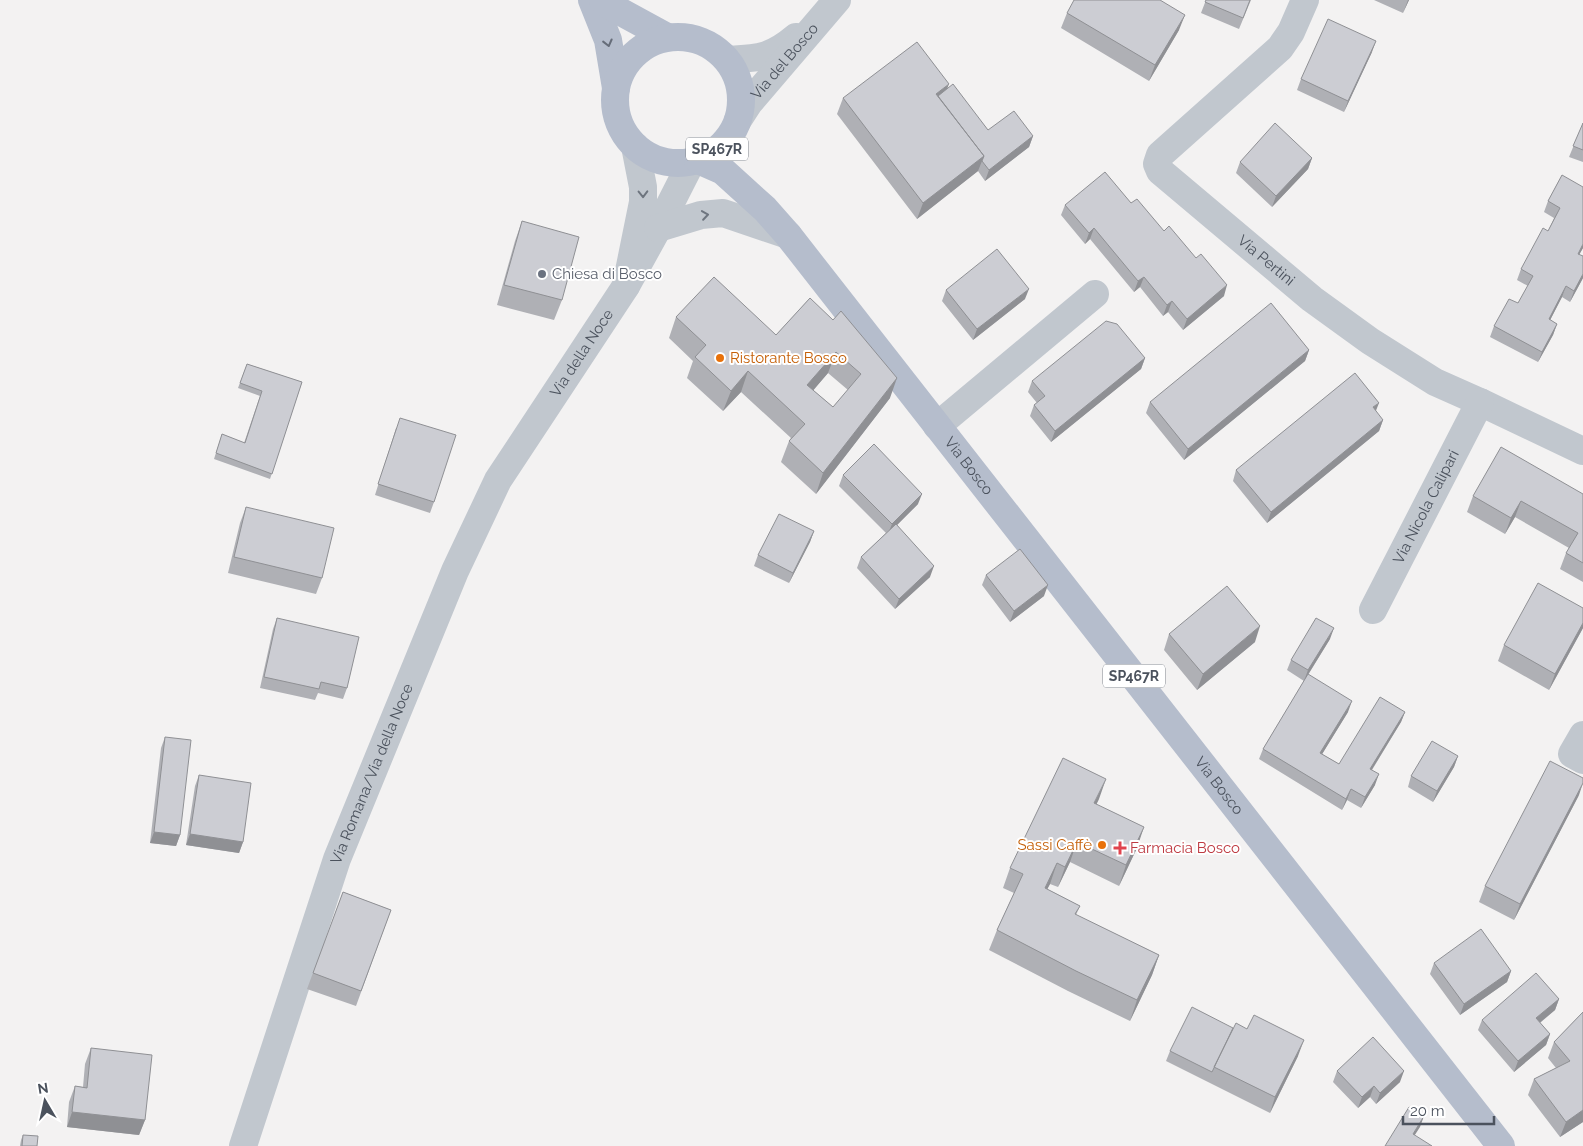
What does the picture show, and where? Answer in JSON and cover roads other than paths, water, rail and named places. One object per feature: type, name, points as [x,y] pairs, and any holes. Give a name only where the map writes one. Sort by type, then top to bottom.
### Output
[{"type":"main road","name":"SP467R","points":[[592,0],[608,40],[616,88],[616,109],[622,130],[635,146],[646,155],[673,163],[694,162],[712,153],[724,144],[736,126],[742,105],[741,89],[736,74],[728,60],[715,48],[700,41],[684,37],[667,37],[639,50],[628,61],[620,74],[616,88]]},
{"type":"main road","name":"SP467R","points":[[603,0],[610,6],[667,37]]},
{"type":"main road","name":"Via Bosco","points":[[736,126],[732,135],[737,167],[765,209]]},
{"type":"main road","name":"Via Bosco","points":[[694,162],[723,170],[765,209],[788,234],[1501,1146]]},
{"type":"street","name":"Via Pertini","points":[[1305,0],[1291,32],[1280,48],[1160,155],[1157,164],[1160,171],[1312,299],[1370,341],[1435,382],[1582,449]]},
{"type":"street","name":"Via del Bosco","points":[[728,60],[757,59],[781,49],[835,3]]},
{"type":"street","name":"Via del Bosco","points":[[736,126],[749,103],[835,3]]},
{"type":"street","name":"Via della Noce","points":[[626,286],[643,202],[643,187],[635,146]]},
{"type":"street","name":"Via della Noce","points":[[539,419],[626,286],[694,162]]},
{"type":"street","points":[[658,228],[701,215],[723,213],[788,234]]},
{"type":"street","name":"Via Bosco","points":[[937,426],[1095,294]]},
{"type":"street","name":"Via Nicola Calipari","points":[[1373,610],[1480,402]]},
{"type":"street","name":"Via Romana/Via della Noce","points":[[243,1146],[337,859],[455,571],[498,480],[539,419]]},
{"type":"street","points":[[1583,735],[1572,754],[1583,760]]},
{"type":"place","name":"Chiesa di Bosco","points":[[542,274]]},
{"type":"place","name":"Ristorante Bosco","points":[[720,358]]},
{"type":"place","name":"Sassi Caffè","points":[[1102,845]]},
{"type":"place","name":"Farmacia Bosco","points":[[1120,848]]}]
